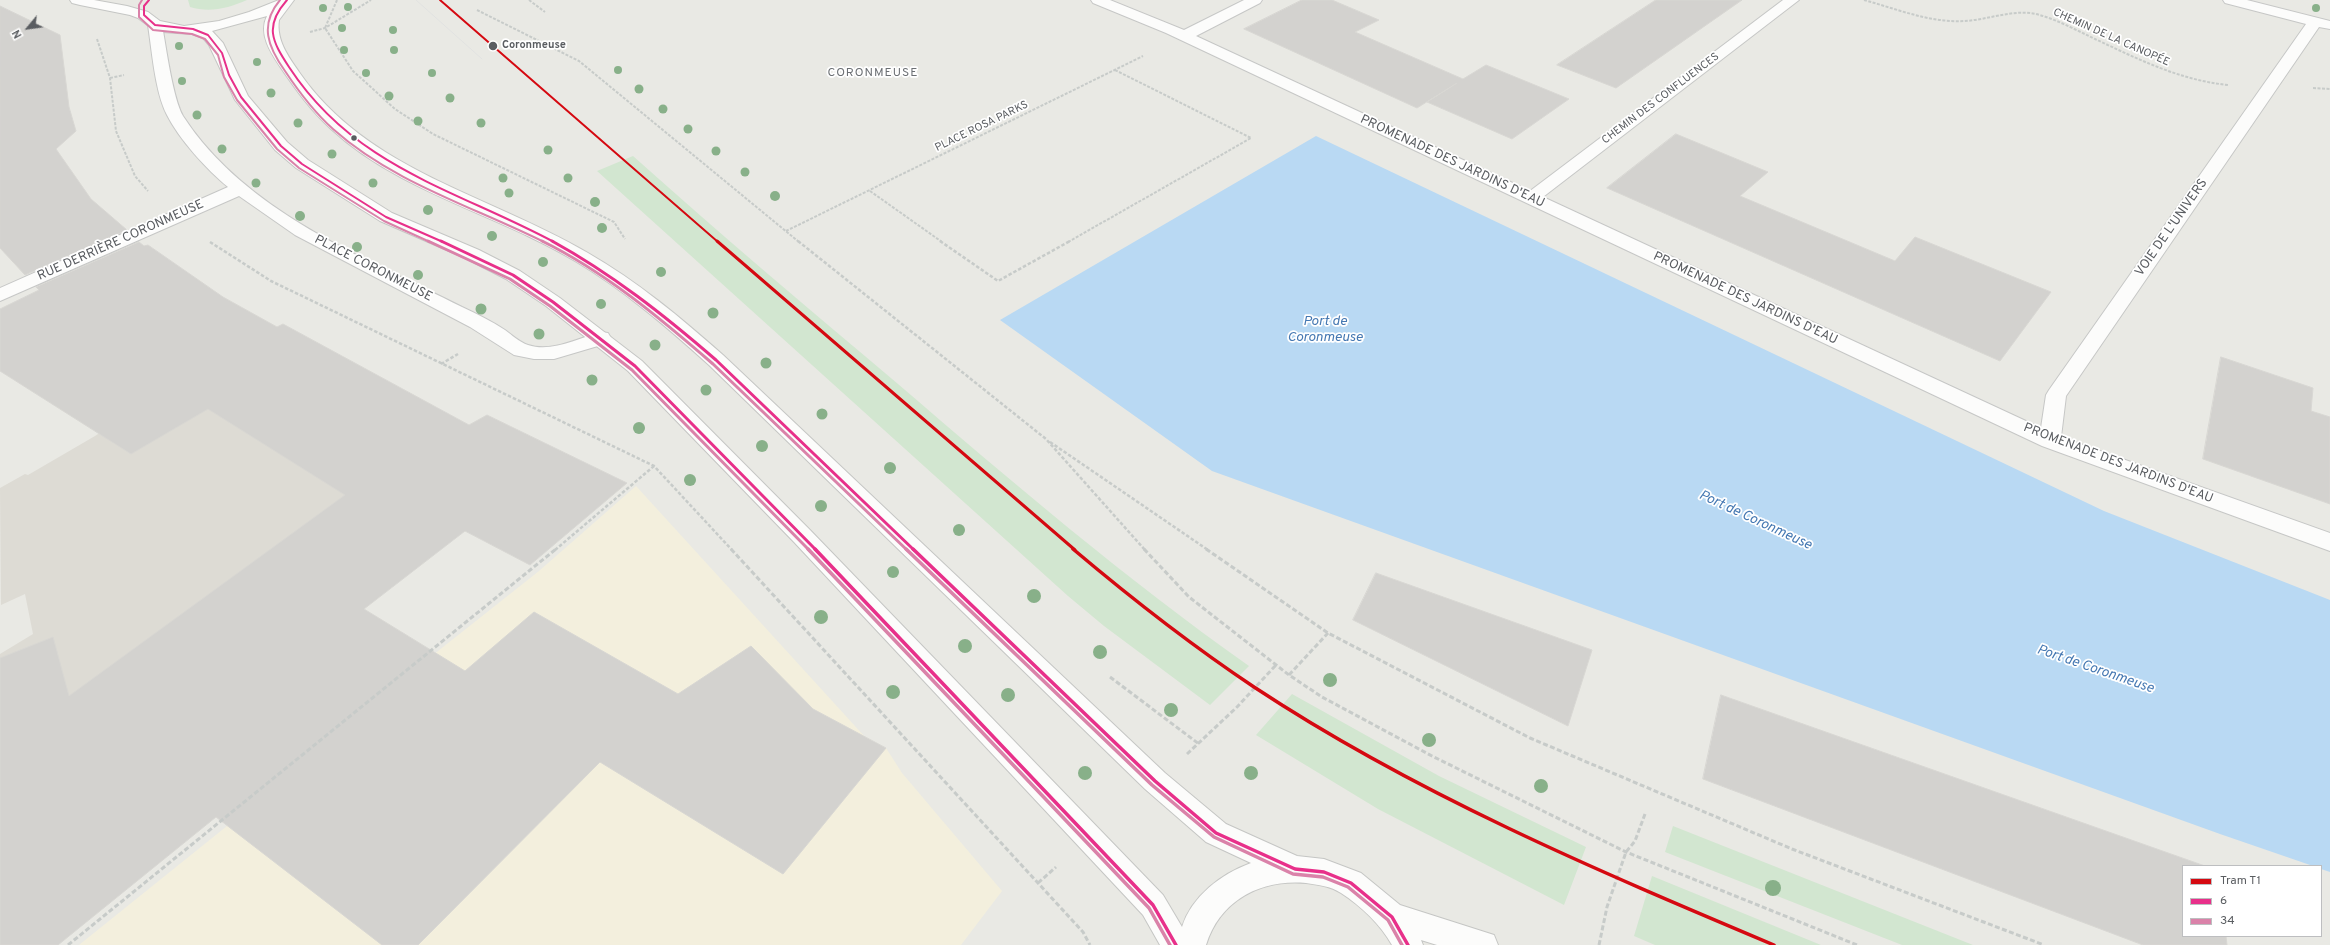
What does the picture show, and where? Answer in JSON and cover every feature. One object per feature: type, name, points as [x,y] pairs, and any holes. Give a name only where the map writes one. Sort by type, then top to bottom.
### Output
[{"type":"street","points":[[77,0],[174,28],[193,29],[226,25],[256,16],[284,2]]},
{"type":"street","name":"PLACE CORONMEUSE","points":[[149,0],[144,6],[174,114],[195,144],[222,173],[267,208],[325,246],[356,263],[457,312],[523,351],[542,355],[601,338]]},
{"type":"street","name":"PROMENADE DES JARDINS D'EAU","points":[[1098,0],[1177,33],[2050,441],[2330,542]]},
{"type":"street","points":[[1177,33],[1255,0]]},
{"type":"street","name":"CHEMIN DES CONFLUENCES","points":[[1530,199],[1792,0]]},
{"type":"street","points":[[2230,0],[2323,24]]},
{"type":"street","points":[[284,2],[274,11],[270,20],[279,53],[295,82],[315,107],[337,128],[378,158],[428,184],[564,246],[680,329],[716,360],[1155,781],[1216,833],[1295,869]]},
{"type":"street","name":"VOIE DE L'UNIVERS","points":[[2050,441],[2056,395],[2271,86],[2323,24]]},
{"type":"street","points":[[193,29],[208,35],[216,43],[241,97],[281,146],[302,164],[386,216],[472,254],[513,275],[601,338],[635,366],[1153,905],[1176,945]]},
{"type":"street","name":"RUE DERRIÈRE CORONMEUSE","points":[[0,295],[242,188]]},
{"type":"street","points":[[1191,945],[1198,923],[1222,893],[1256,874],[1295,869],[1324,872],[1351,883],[1392,917],[1408,945]]},
{"type":"street","points":[[1392,917],[1483,945]]},
{"type":"path","points":[[325,28],[371,0]]},
{"type":"path","points":[[529,0],[545,12]]},
{"type":"path","name":"CHEMIN DE LA CANOPÉE","points":[[1864,0],[1946,19],[1964,21],[2009,14],[2033,14],[2052,19],[2160,68],[2191,80],[2216,84],[2330,89]]},
{"type":"path","points":[[94,6],[81,16],[93,27],[110,78],[116,131],[135,176],[173,218],[271,281],[654,466],[1083,932],[1090,945]]},
{"type":"path","points":[[477,10],[579,61],[786,231],[1046,439],[1328,633],[1423,684],[1530,738],[1792,849],[2044,945]]},
{"type":"path","name":"PLACE ROSA PARKS","points":[[786,231],[1115,70],[1177,33]]},
{"type":"path","points":[[870,191],[998,280],[1251,138],[1115,70]]},
{"type":"path","points":[[1046,439],[1109,512],[1189,597],[1289,675],[1322,697],[1432,756],[1626,852],[1857,945]]},
{"type":"path","points":[[68,945],[535,567],[654,466]]},
{"type":"path","points":[[1289,675],[1328,633]]},
{"type":"path","points":[[1155,781],[1215,728],[1276,665]]},
{"type":"path","points":[[1599,945],[1607,907],[1626,852],[1635,841],[1645,814]]},
{"type":"shaded area","points":[[191,373],[469,425],[0,800],[0,654],[33,634],[25,594],[1,605],[0,488],[25,474],[28,475],[95,436]]},
{"type":"shaded area","points":[[636,486],[865,737],[886,748],[902,773],[1002,891],[961,945],[79,945],[227,826],[433,655],[539,571]]},
{"type":"green space","points":[[188,0],[247,0],[219,9],[205,10],[190,7]]},
{"type":"green space","points":[[633,156],[765,271],[1070,529],[1158,599],[1249,666],[1210,705],[1104,626],[1068,596],[597,171]]},
{"type":"green space","points":[[1292,694],[1439,776],[1586,847],[1564,905],[1378,809],[1256,735]]},
{"type":"green space","points":[[1673,826],[1973,945],[1902,945],[1665,852]]},
{"type":"green space","points":[[1652,876],[1821,945],[1655,945],[1634,936]]},
{"type":"water","name":"Port de Coronmeuse","points":[[1316,136],[2104,511],[2330,600],[2330,872],[2322,869],[2322,865],[2310,865],[2220,834],[1212,471],[1000,320]]},
{"type":"building","points":[[1302,0],[1332,0],[1379,20],[1355,32],[1463,79],[1486,65],[1569,99],[1512,139],[1427,102],[1457,83],[1417,108],[1244,29]]},
{"type":"building","points":[[1656,0],[1742,0],[1616,88],[1557,65]]},
{"type":"building","points":[[0,6],[60,35],[69,107],[76,131],[56,149],[91,199],[127,230],[25,275],[0,248]]},
{"type":"building","points":[[1676,134],[1768,172],[1740,196],[1895,261],[1915,237],[2051,292],[2000,361],[1607,188]]},
{"type":"building","points":[[139,242],[144,246],[148,245],[223,297],[277,327],[283,324],[469,425],[487,415],[627,483],[530,565],[465,531],[364,609],[465,671],[534,612],[678,694],[751,646],[813,709],[886,748],[783,874],[600,762],[418,945],[382,945],[216,817],[58,945],[0,945],[0,658],[53,637],[69,696],[345,495],[208,409],[131,454],[0,371],[0,309],[39,290],[36,287]]},
{"type":"building","points":[[2221,357],[2313,388],[2311,411],[2330,417],[2330,504],[2203,459]]},
{"type":"building","points":[[1376,573],[1592,650],[1568,726],[1353,620]]},
{"type":"building","points":[[1721,695],[2202,865],[2182,865],[2182,937],[2226,937],[2227,945],[2143,945],[1703,779]]},
{"type":"tram line","points":[[416,0],[482,59]]},
{"type":"tram line","name":"T1","points":[[440,0],[1081,556],[1123,591],[1211,657],[1256,688],[1317,726],[1444,796],[1575,859],[1774,945]]},
{"type":"transit line","name":"34","points":[[142,0],[139,5],[139,17],[153,30],[192,34],[205,39],[218,55],[224,77],[237,100],[277,149],[299,168],[384,221],[470,259],[510,279],[550,306],[632,370],[798,539],[1149,908],[1170,945]]},
{"type":"transit line","name":"6","points":[[149,0],[144,6],[144,15],[155,25],[193,29],[208,35],[222,53],[229,75],[241,97],[281,146],[302,164],[386,217],[472,254],[513,275],[553,302],[635,366],[802,536],[1153,905],[1176,945]]},
{"type":"transit line","name":"34","points":[[280,0],[273,8],[267,25],[273,51],[294,85],[320,117],[335,131],[363,152],[393,170],[455,201],[519,229],[550,245],[581,262],[632,297],[713,364],[1152,785],[1214,837],[1293,874],[1323,877],[1348,887],[1388,920],[1402,945]]},
{"type":"transit line","name":"6","points":[[287,0],[279,8],[272,24],[272,32],[277,48],[305,90],[324,113],[338,126],[365,147],[395,166],[425,182],[552,240],[582,257],[617,280],[668,319],[716,360],[1155,781],[1216,833],[1295,869],[1324,872],[1351,883],[1392,917],[1408,945]]},
{"type":"place","name":"Coronmeuse","points":[[493,46]]},
{"type":"district","name":"CORONMEUSE","points":[[873,74]]}]
